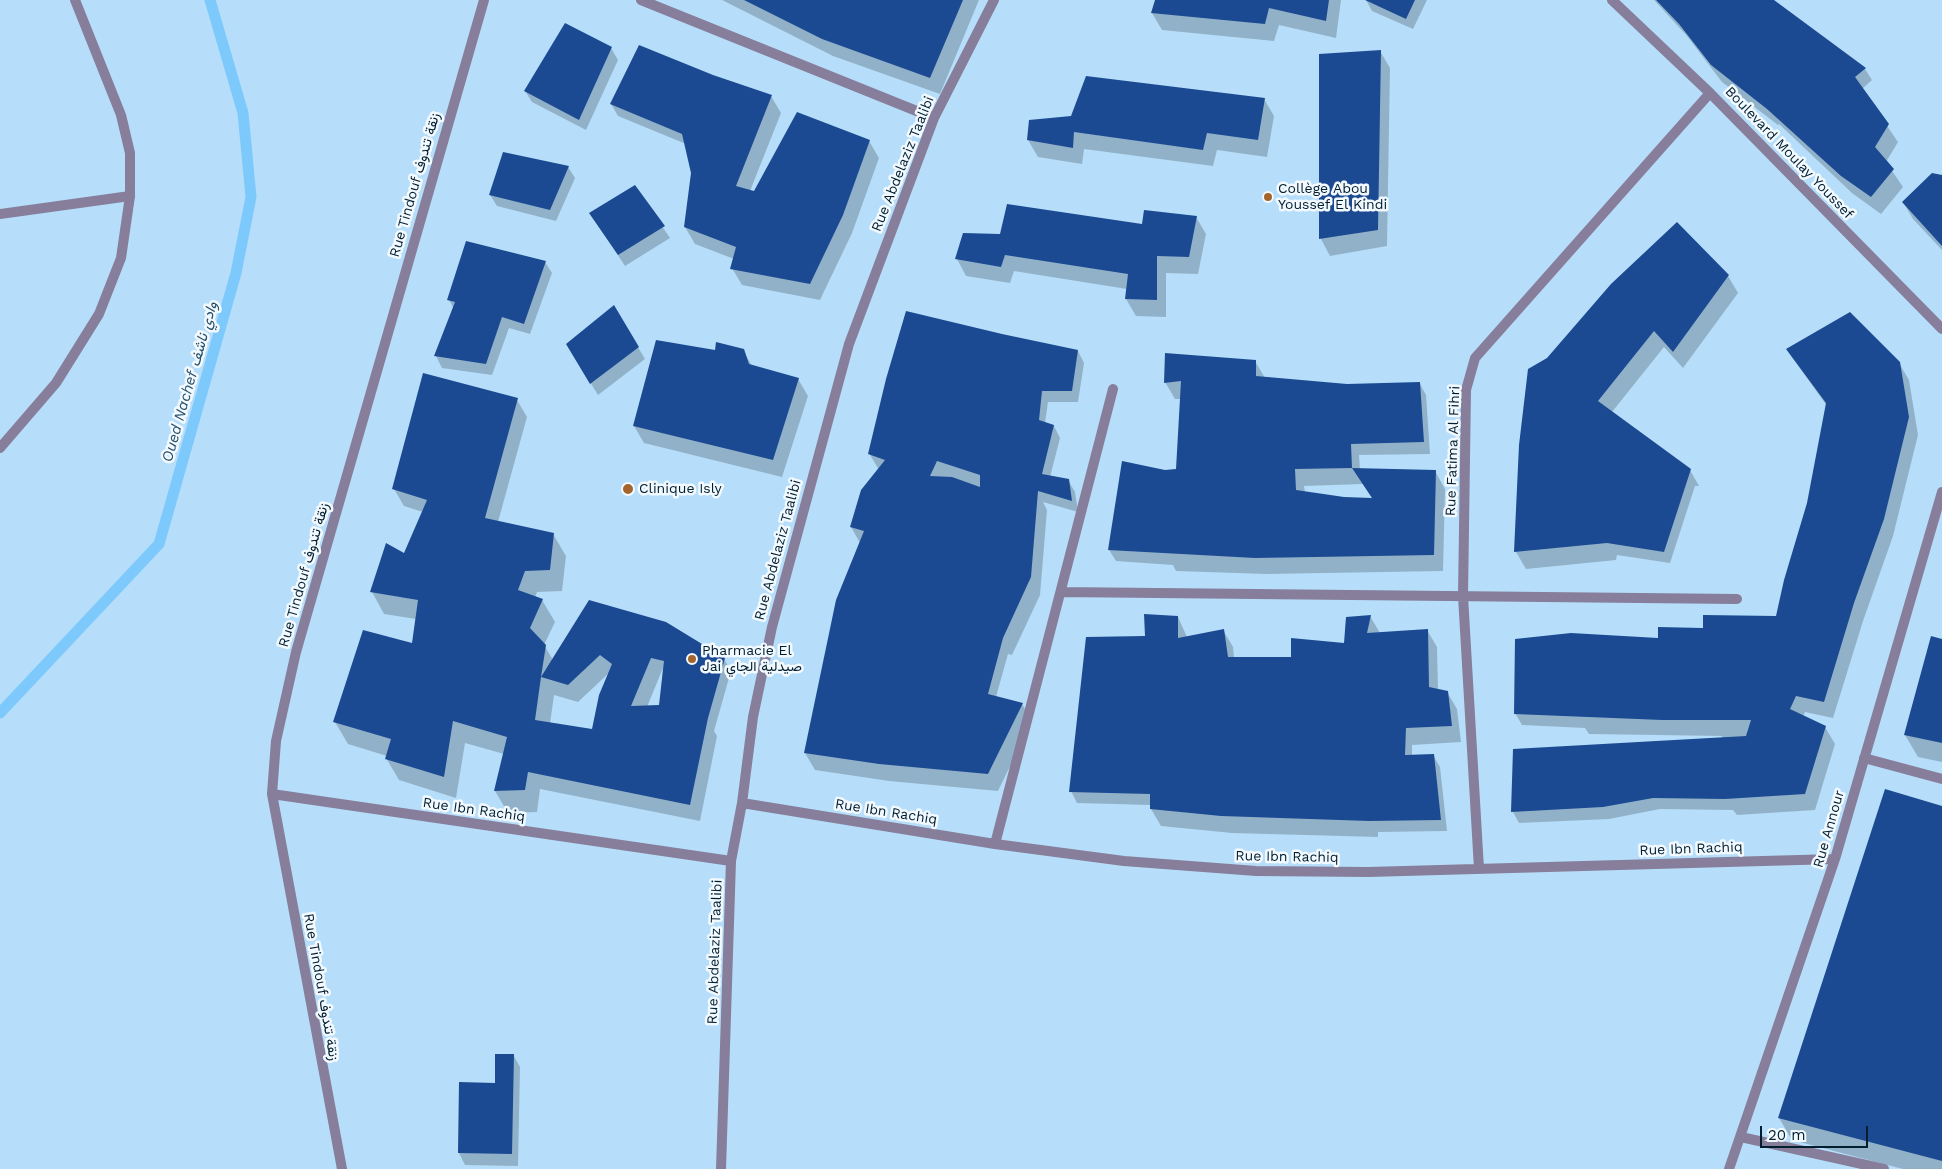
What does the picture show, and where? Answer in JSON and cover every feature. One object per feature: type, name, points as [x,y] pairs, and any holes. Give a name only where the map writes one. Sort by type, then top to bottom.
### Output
[{"type":"street","points":[[0,448],[56,383],[98,314],[121,258],[130,196],[130,153],[121,115],[75,0]]},
{"type":"street","name":"Rue Tindouf زنقة تندوف","points":[[342,1169],[272,794],[276,740],[296,652],[484,0]]},
{"type":"street","points":[[640,0],[934,118]]},
{"type":"street","name":"Rue Abdelaziz Taalibi","points":[[721,1169],[732,860],[742,803],[753,717],[772,627],[849,344],[934,118],[994,0]]},
{"type":"street","name":"Boulevard Moulay Youssef","points":[[1612,0],[1710,93],[1942,329]]},
{"type":"street","name":"Rue Fatima Al Fihri","points":[[1479,869],[1463,596],[1466,390],[1475,358],[1710,93]]},
{"type":"street","points":[[0,214],[130,196]]},
{"type":"street","points":[[995,844],[1113,389]]},
{"type":"street","name":"Rue Annour","points":[[1729,1169],[1835,859],[1942,492]]},
{"type":"street","points":[[1061,592],[1737,600]]},
{"type":"street","points":[[1864,758],[1942,779]]},
{"type":"street","name":"Rue Ibn Rachiq","points":[[272,794],[732,860]]},
{"type":"street","name":"Rue Ibn Rachiq","points":[[742,803],[995,844],[1124,861],[1256,872],[1368,872],[1835,859]]},
{"type":"street","points":[[1741,1137],[1884,1169]]},
{"type":"building","points":[[744,0],[963,0],[930,78],[822,39]]},
{"type":"building","points":[[1155,0],[1329,0],[1326,21],[1269,8],[1265,24],[1151,13]]},
{"type":"building","points":[[1365,0],[1415,0],[1406,19]]},
{"type":"building","points":[[1656,0],[1774,0],[1866,68],[1855,77],[1889,124],[1875,147],[1894,169],[1871,197],[1841,176],[1767,109],[1711,65],[1679,24]]},
{"type":"building","points":[[565,23],[612,47],[579,120],[524,91]]},
{"type":"building","points":[[639,45],[713,75],[772,95],[736,186],[754,191],[797,112],[870,140],[843,215],[810,284],[730,269],[736,247],[684,227],[691,173],[682,134],[610,104]]},
{"type":"building","points":[[1381,50],[1378,230],[1319,239],[1319,54]]},
{"type":"building","points":[[1086,76],[1265,98],[1258,140],[1207,133],[1203,150],[1074,132],[1073,148],[1027,140],[1029,120],[1071,116]]},
{"type":"building","points":[[503,152],[569,166],[550,210],[489,195]]},
{"type":"building","points":[[1932,173],[1942,175],[1942,246],[1902,202]]},
{"type":"building","points":[[635,185],[665,226],[618,255],[589,213]]},
{"type":"building","points":[[1007,204],[1142,224],[1144,210],[1197,216],[1189,257],[1157,256],[1157,300],[1125,299],[1128,274],[1005,255],[1001,267],[955,259],[963,233],[1000,234]]},
{"type":"building","points":[[1677,222],[1729,275],[1673,352],[1654,331],[1598,401],[1691,469],[1664,552],[1607,543],[1514,552],[1519,445],[1528,369],[1547,358],[1611,284]]},
{"type":"building","points":[[466,241],[546,261],[524,324],[502,317],[486,364],[434,356],[455,302],[447,300]]},
{"type":"building","points":[[614,305],[639,347],[590,384],[566,344]]},
{"type":"building","points":[[906,311],[1078,350],[1072,391],[1042,391],[1039,420],[1054,425],[1042,474],[1069,479],[1072,501],[1038,491],[1031,577],[1003,638],[988,694],[1023,703],[988,774],[879,764],[804,753],[836,600],[864,531],[850,527],[861,490],[885,460],[868,454],[886,379]],"holes":[[[937,461],[980,475],[980,487],[952,477],[930,476]]]},
{"type":"building","points":[[1850,312],[1900,362],[1909,417],[1884,519],[1854,603],[1824,702],[1796,696],[1790,709],[1826,726],[1805,794],[1725,799],[1653,798],[1603,807],[1511,812],[1513,749],[1746,736],[1751,720],[1662,720],[1514,714],[1515,639],[1571,633],[1658,638],[1658,627],[1703,628],[1703,615],[1776,616],[1784,580],[1807,503],[1826,403],[1786,349]]},
{"type":"building","points":[[656,340],[715,350],[716,342],[744,349],[749,364],[799,378],[773,460],[633,426]]},
{"type":"building","points":[[1165,353],[1256,360],[1256,376],[1347,384],[1420,382],[1424,442],[1351,444],[1352,468],[1436,470],[1434,555],[1255,558],[1108,550],[1122,461],[1165,470],[1176,469],[1181,381],[1164,383]],"holes":[[[1352,468],[1372,498],[1344,497],[1296,490],[1295,469]]]},
{"type":"building","points":[[423,373],[518,398],[485,518],[554,533],[550,570],[525,571],[518,590],[543,599],[530,628],[546,645],[541,677],[589,600],[666,622],[725,658],[708,718],[690,805],[528,772],[525,790],[494,791],[507,737],[453,721],[444,777],[385,759],[391,739],[333,722],[363,630],[412,643],[418,600],[370,592],[386,543],[404,553],[427,500],[392,489]],"holes":[[[600,655],[612,664],[599,695],[592,729],[535,720],[541,677],[568,685]],[[651,658],[664,661],[659,705],[631,706]]]},
{"type":"building","points":[[1144,614],[1178,616],[1178,638],[1224,629],[1228,657],[1291,657],[1291,638],[1344,643],[1346,617],[1371,615],[1367,633],[1428,629],[1429,687],[1448,691],[1452,726],[1406,728],[1405,755],[1434,754],[1441,820],[1369,821],[1221,816],[1150,809],[1150,794],[1069,792],[1086,637],[1145,636]]},
{"type":"building","points":[[1931,636],[1942,639],[1942,743],[1904,735]]},
{"type":"building","points":[[1885,789],[1942,806],[1942,1161],[1778,1118]]},
{"type":"building","points":[[495,1054],[514,1054],[512,1154],[458,1153],[459,1082],[495,1083]]},
{"type":"waterway","name":"Oued Nachef وادي ناشف","points":[[0,713],[159,544],[236,273],[251,197],[243,113],[210,0]]},
{"type":"place","name":"Collège Abou Youssef El Kindi","points":[[1268,197]]},
{"type":"place","name":"Clinique Isly","points":[[628,489]]},
{"type":"place","name":"Pharmacie El Jai صيدلية الجاي","points":[[692,659]]}]
